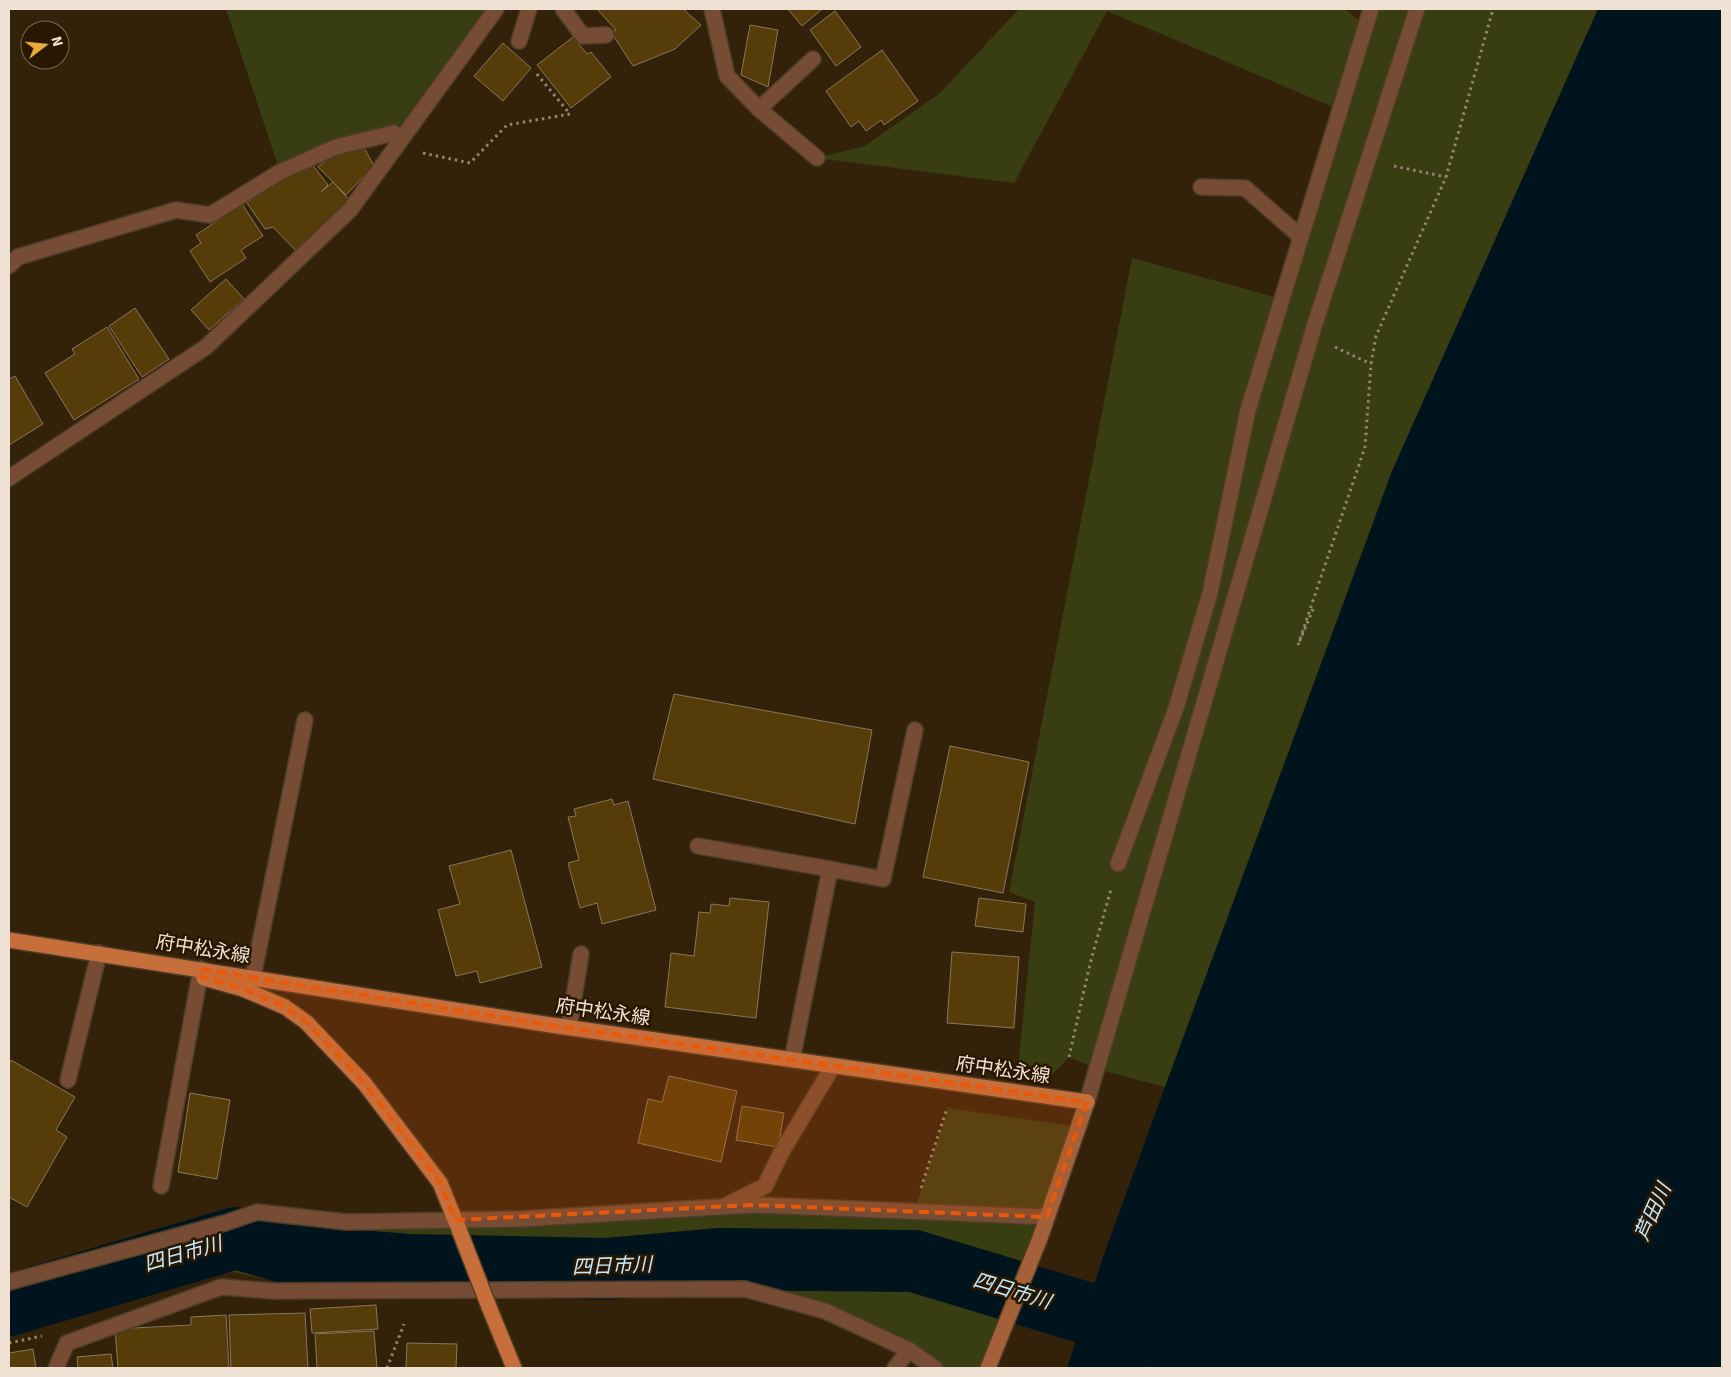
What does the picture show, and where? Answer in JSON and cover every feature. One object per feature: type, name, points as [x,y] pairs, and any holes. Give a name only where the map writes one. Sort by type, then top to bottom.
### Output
[{"type":"main road","name":"府中松永線","points":[[9,940],[106,954],[201,973],[253,977],[568,1027],[1087,1102]]},
{"type":"main road","name":"府中松永線","points":[[201,973],[285,1007],[306,1022],[364,1083],[440,1183],[514,1368]]},
{"type":"street","points":[[9,478],[206,347],[350,210],[496,9]]},
{"type":"street","points":[[519,41],[529,9]]},
{"type":"street","points":[[562,9],[583,36],[606,35]]},
{"type":"street","points":[[712,9],[726,76],[759,109],[817,158]]},
{"type":"street","points":[[1118,864],[1176,708],[1210,593],[1248,410],[1371,9]]},
{"type":"street","points":[[988,1368],[1040,1238],[1087,1102],[1312,336],[1417,9]]},
{"type":"street","points":[[759,109],[813,59]]},
{"type":"street","points":[[9,266],[18,257],[176,210],[210,215],[280,172],[336,147],[394,133],[399,142]]},
{"type":"street","points":[[1201,187],[1245,188],[1301,237]]},
{"type":"street","points":[[1210,593],[1234,602]]},
{"type":"street","points":[[253,977],[305,720]]},
{"type":"street","points":[[698,846],[883,879],[915,730]]},
{"type":"street","points":[[792,1060],[830,869]]},
{"type":"street","points":[[68,1080],[106,954]]},
{"type":"street","points":[[568,1027],[581,954]]},
{"type":"street","points":[[161,1186],[201,973]]},
{"type":"street","points":[[720,1208],[765,1186],[781,1153],[833,1066]]},
{"type":"street","points":[[9,1282],[225,1223],[257,1212],[347,1222],[457,1226],[522,1219],[753,1206],[1047,1217]]},
{"type":"street","points":[[56,1368],[67,1343],[221,1287],[273,1291],[745,1289],[825,1311],[909,1350],[935,1368]]},
{"type":"street","points":[[895,1368],[909,1350]]},
{"type":"path","points":[[1313,609],[1298,645],[1364,447],[1371,364],[1376,336],[1446,177],[1493,9]]},
{"type":"path","points":[[399,142],[470,163],[508,124],[570,114],[536,73]]},
{"type":"path","points":[[1368,160],[1446,177]]},
{"type":"path","points":[[1312,336],[1371,364]]},
{"type":"path","points":[[1069,1057],[1090,964],[1118,864]]},
{"type":"path","points":[[915,1212],[948,1108]]},
{"type":"path","points":[[387,1368],[404,1324]]},
{"type":"highlighted area","points":[[201,969],[551,1025],[1087,1102],[1047,1217],[753,1205],[455,1220],[440,1183],[364,1083],[306,1022],[285,1007],[243,989],[201,977]]},
{"type":"green space","points":[[226,9],[496,9],[417,118],[280,172]]},
{"type":"green space","points":[[1019,9],[1345,9],[1365,26],[1371,9],[1598,9],[1390,476],[1165,1087],[1097,1069],[1069,1057],[1047,1080],[1017,1075],[1035,902],[1009,892],[1132,258],[1282,299],[1340,110],[1107,11],[1014,183],[817,158],[865,146],[940,93]]},
{"type":"green space","points":[[948,1108],[1079,1127],[988,1368],[935,1368],[825,1311],[745,1289],[523,1288],[323,1276],[278,1282],[232,1272],[99,1302],[9,1329],[9,1282],[257,1212],[347,1222],[720,1208],[914,1212]]},
{"type":"water","name":"芦田川","points":[[1598,9],[1722,9],[1722,1368],[1067,1368],[1103,1257],[1393,469]]},
{"type":"building","points":[[597,9],[683,9],[701,25],[675,49],[633,66],[611,32],[616,30]]},
{"type":"building","points":[[788,9],[822,9],[802,26]]},
{"type":"building","points":[[835,11],[861,47],[836,66],[810,30]]},
{"type":"building","points":[[750,25],[778,30],[768,87],[741,75]]},
{"type":"building","points":[[573,37],[587,54],[591,52],[611,77],[571,108],[537,65]]},
{"type":"building","points":[[503,43],[531,68],[503,101],[474,76]]},
{"type":"building","points":[[882,50],[918,101],[884,125],[881,120],[866,131],[859,121],[851,127],[826,91]]},
{"type":"building","points":[[363,146],[374,166],[346,195],[318,167],[335,153]]},
{"type":"building","points":[[311,163],[328,185],[321,192],[333,182],[351,202],[297,252],[273,227],[265,229],[247,203],[295,166],[300,172]]},
{"type":"building","points":[[242,204],[263,236],[241,250],[246,258],[210,282],[190,251],[201,243],[196,235]]},
{"type":"building","points":[[226,279],[244,299],[209,330],[191,310]]},
{"type":"building","points":[[135,308],[169,359],[142,377],[109,326]]},
{"type":"building","points":[[107,327],[139,379],[74,420],[45,373],[75,354],[72,349]]},
{"type":"building","points":[[15,376],[43,424],[9,445],[9,379]]},
{"type":"building","points":[[674,694],[872,730],[855,824],[653,779]]},
{"type":"building","points":[[950,746],[1029,762],[1003,893],[923,877]]},
{"type":"building","points":[[612,799],[614,805],[628,801],[656,910],[602,924],[597,903],[580,908],[568,863],[579,860],[568,817],[576,816],[574,809]]},
{"type":"building","points":[[511,850],[542,967],[480,983],[477,971],[456,976],[438,910],[460,904],[449,866]]},
{"type":"building","points":[[730,898],[769,902],[756,1018],[665,1007],[671,953],[694,956],[699,912],[710,913],[711,904],[729,906]]},
{"type":"building","points":[[979,898],[1026,904],[1023,932],[975,926]]},
{"type":"building","points":[[952,952],[1019,957],[1014,1028],[947,1023]]},
{"type":"building","points":[[11,1060],[75,1097],[56,1130],[67,1137],[27,1207],[9,1197],[9,1065]]},
{"type":"building","points":[[669,1076],[737,1091],[721,1162],[638,1143],[648,1099],[662,1102]]},
{"type":"building","points":[[190,1093],[230,1100],[217,1179],[178,1172]]},
{"type":"building","points":[[742,1106],[784,1113],[778,1147],[736,1140]]},
{"type":"building","points":[[376,1305],[378,1329],[312,1333],[310,1309]]},
{"type":"building","points":[[305,1313],[308,1368],[231,1368],[229,1315]]},
{"type":"building","points":[[226,1315],[229,1368],[118,1368],[115,1329],[191,1325],[191,1317]]},
{"type":"building","points":[[374,1331],[377,1368],[317,1368],[315,1334]]},
{"type":"building","points":[[407,1343],[457,1344],[456,1368],[406,1368]]},
{"type":"building","points":[[33,1349],[36,1368],[9,1368],[9,1353]]},
{"type":"building","points":[[111,1354],[113,1368],[78,1368],[77,1357]]},
{"type":"waterway","name":"四日市川","points":[[9,1305],[236,1238],[299,1256],[408,1265],[607,1269],[721,1259],[914,1261],[1185,1343],[1203,1368]]}]
